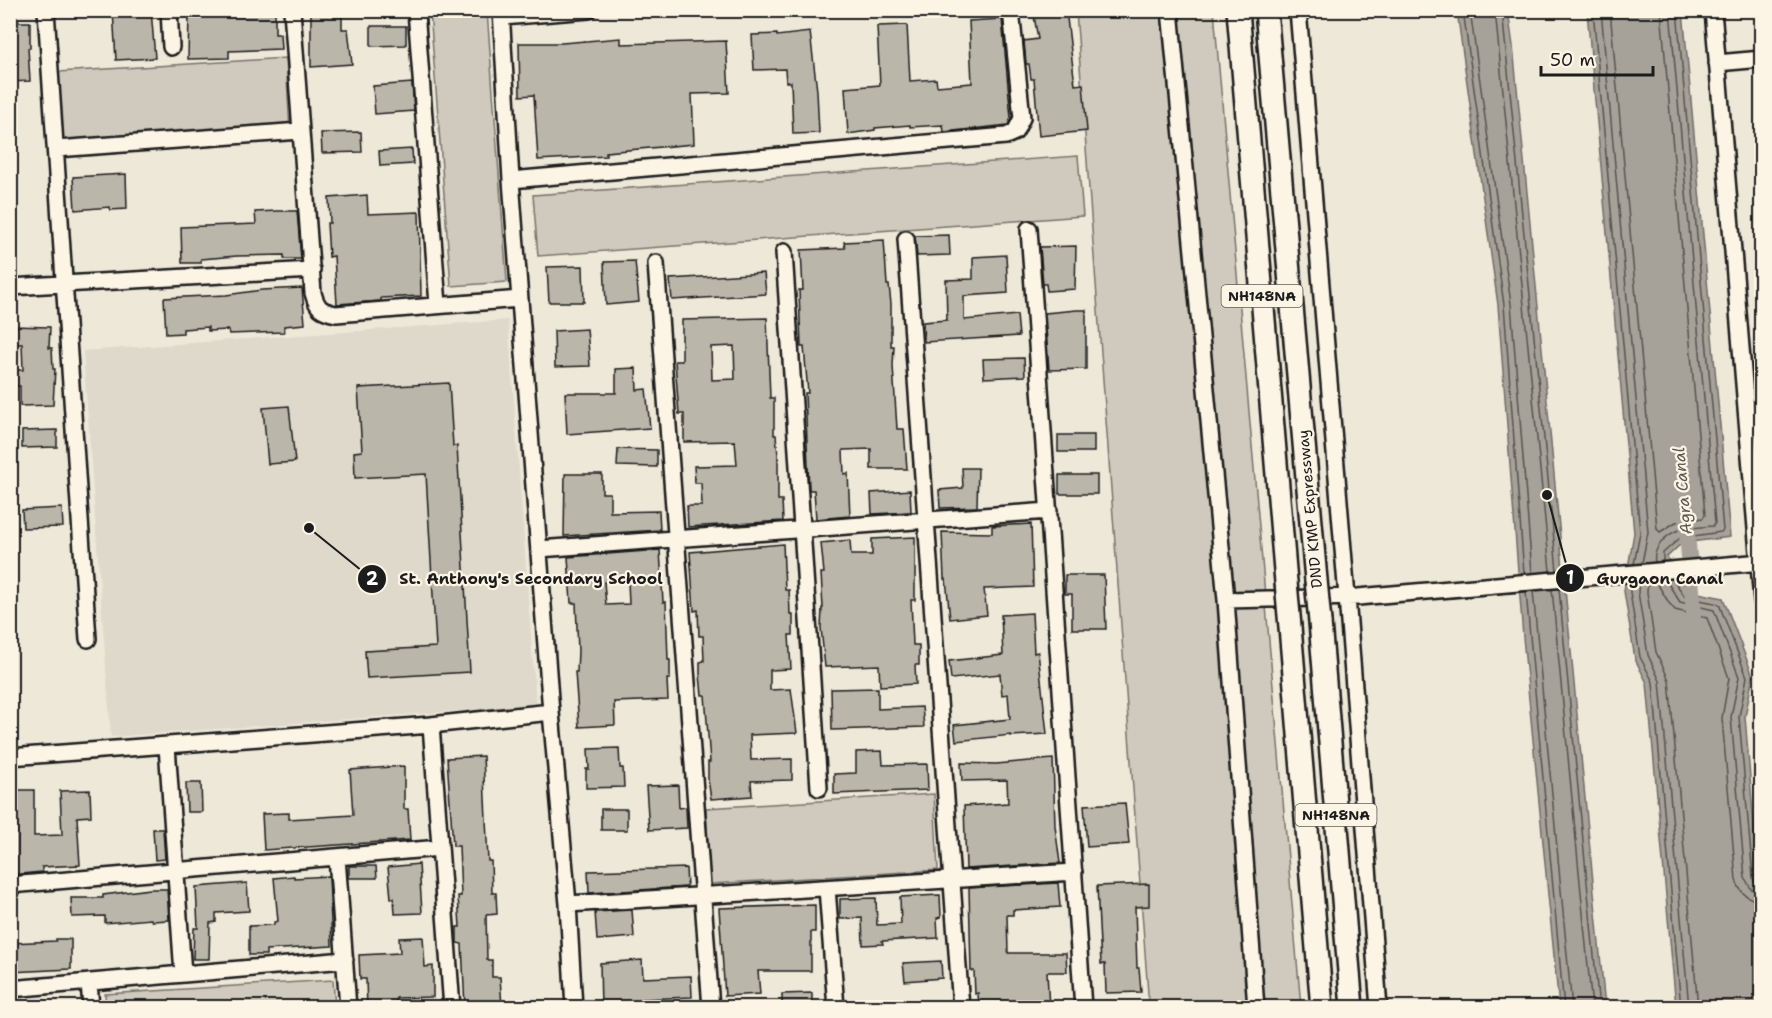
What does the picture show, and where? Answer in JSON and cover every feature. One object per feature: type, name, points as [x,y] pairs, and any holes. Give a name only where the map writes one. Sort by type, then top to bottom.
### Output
[{"type":"highway","name":"DND KMP Expressway","points":[[1238,10],[1322,1008]]},
{"type":"highway","name":"DND KMP Expressway","points":[[1266,10],[1352,1008]]},
{"type":"street","points":[[46,10],[88,639]]},
{"type":"street","points":[[169,10],[171,47]]},
{"type":"street","points":[[292,10],[313,293],[316,306],[324,312],[336,314],[520,299]]},
{"type":"street","points":[[416,10],[438,305]]},
{"type":"street","points":[[574,1008],[568,904],[550,712],[511,180],[502,14],[589,10]]},
{"type":"street","points":[[511,180],[1006,136],[1015,132],[1022,118],[1011,10]]},
{"type":"street","points":[[1170,10],[1226,600],[1256,1008]]},
{"type":"street","points":[[1298,10],[1353,597],[1379,1008]]},
{"type":"street","points":[[1713,10],[1756,563],[1761,601]]},
{"type":"street","points":[[1718,63],[1761,58]]},
{"type":"street","points":[[56,149],[300,131]]},
{"type":"street","points":[[1029,229],[1083,1008]]},
{"type":"street","points":[[906,239],[961,1008]]},
{"type":"street","points":[[784,252],[819,788]]},
{"type":"street","points":[[656,263],[711,1008]]},
{"type":"street","points":[[10,287],[312,270]]},
{"type":"street","points":[[539,549],[1049,511]]},
{"type":"street","points":[[1226,600],[1353,597],[1756,563]]},
{"type":"street","points":[[10,757],[431,725],[550,712]]},
{"type":"street","points":[[431,725],[452,1008]]},
{"type":"street","points":[[167,746],[183,974]]},
{"type":"street","points":[[10,885],[440,848]]},
{"type":"street","points":[[337,857],[348,1008]]},
{"type":"street","points":[[568,904],[1074,872]]},
{"type":"street","points":[[827,888],[836,1008]]},
{"type":"street","points":[[10,989],[345,960]]},
{"type":"street","points":[[89,982],[91,1008]]},
{"type":"shaded area","points":[[430,11],[487,11],[507,282],[451,286]]},
{"type":"shaded area","points":[[1076,11],[1214,11],[1301,1007],[1149,1007]]},
{"type":"shaded area","points":[[286,58],[290,133],[62,147],[58,72]]},
{"type":"shaded area","points":[[1078,156],[1083,216],[538,256],[533,195]]},
{"type":"shaded area","points":[[508,320],[536,705],[111,737],[83,351]]},
{"type":"shaded area","points":[[934,794],[938,870],[710,884],[706,808]]},
{"type":"shaded area","points":[[333,980],[335,1007],[106,1007],[105,994]]},
{"type":"water","points":[[1457,11],[1508,11],[1605,1007],[1559,1007],[1523,637],[1498,305]]},
{"type":"water","points":[[1587,11],[1683,11],[1730,537],[1682,543],[1667,557],[1688,591],[1723,598],[1753,676],[1745,717],[1761,911],[1761,1007],[1676,1007],[1647,683],[1635,659],[1624,591],[1634,533]]},
{"type":"building","points":[[113,10],[151,10],[155,58],[116,60]]},
{"type":"building","points":[[275,10],[275,34],[280,34],[281,49],[229,51],[229,58],[188,59],[189,14]]},
{"type":"building","points":[[311,10],[342,10],[342,29],[348,29],[352,64],[311,67]]},
{"type":"building","points":[[1033,10],[1066,10],[1075,85],[1083,84],[1087,131],[1039,136],[1034,79],[1031,79],[1029,64],[1026,64],[1024,41],[1038,39]]},
{"type":"building","points":[[1002,19],[1011,118],[1008,125],[944,132],[943,125],[910,127],[910,125],[875,128],[875,130],[848,134],[845,88],[880,85],[877,26],[907,25],[910,81],[936,79],[937,86],[972,83],[969,21]]},
{"type":"building","points":[[10,22],[30,22],[30,48],[28,48],[30,81],[10,82]]},
{"type":"building","points":[[371,26],[406,26],[406,45],[371,46]]},
{"type":"building","points":[[810,32],[819,133],[793,134],[791,82],[786,82],[785,69],[754,70],[752,35],[777,34],[777,36]]},
{"type":"building","points":[[621,38],[621,44],[726,41],[729,93],[692,94],[694,144],[606,152],[606,156],[538,160],[534,95],[520,96],[519,43],[562,43]]},
{"type":"building","points":[[412,83],[414,111],[375,114],[373,86]]},
{"type":"building","points":[[361,132],[362,152],[322,153],[321,133]]},
{"type":"building","points":[[412,149],[413,164],[380,166],[379,151]]},
{"type":"building","points":[[126,174],[127,209],[110,210],[110,207],[75,210],[73,177]]},
{"type":"building","points":[[367,195],[368,214],[419,212],[421,296],[381,298],[381,301],[337,304],[334,256],[329,257],[327,223],[330,223],[329,198]]},
{"type":"building","points":[[297,211],[301,259],[284,259],[284,255],[237,256],[201,259],[201,263],[182,263],[181,227],[256,224],[255,212]]},
{"type":"building","points":[[949,235],[950,255],[917,256],[915,236]]},
{"type":"building","points":[[884,240],[887,285],[889,285],[891,304],[891,346],[894,346],[897,429],[904,429],[907,469],[871,469],[871,449],[843,450],[844,474],[848,473],[850,516],[816,519],[814,490],[809,490],[805,393],[808,393],[804,347],[801,347],[799,290],[803,290],[801,250],[845,248],[844,242]]},
{"type":"building","points":[[1076,246],[1075,289],[1047,291],[1046,284],[1043,284],[1040,247]]},
{"type":"building","points":[[1006,255],[1008,293],[964,296],[964,320],[1017,315],[1019,336],[924,342],[923,322],[947,320],[946,280],[973,279],[973,257]]},
{"type":"building","points":[[635,261],[639,302],[606,305],[604,262]]},
{"type":"building","points":[[583,266],[584,302],[549,302],[547,267]]},
{"type":"building","points":[[764,273],[766,294],[672,300],[670,279]]},
{"type":"building","points":[[302,288],[305,324],[284,326],[284,332],[229,334],[228,330],[208,331],[208,327],[183,329],[183,333],[166,334],[164,298]]},
{"type":"building","points":[[1086,310],[1086,369],[1049,370],[1045,313]]},
{"type":"building","points":[[767,318],[770,398],[774,398],[774,435],[776,435],[778,455],[778,500],[782,500],[783,521],[688,527],[687,506],[702,506],[701,483],[695,483],[694,466],[737,465],[735,441],[684,442],[684,414],[679,414],[675,361],[682,361],[682,320]],"holes":[[[734,346],[735,379],[712,380],[711,347]]]},
{"type":"building","points":[[10,326],[50,327],[49,348],[52,348],[53,369],[55,369],[53,405],[20,406],[20,386],[15,386],[15,370],[23,370],[22,344],[10,344]]},
{"type":"building","points":[[587,329],[590,366],[555,367],[554,331]]},
{"type":"building","points":[[1024,358],[1025,376],[984,378],[983,359]]},
{"type":"building","points":[[636,368],[637,390],[646,389],[650,428],[567,434],[565,393],[616,393],[616,369]]},
{"type":"building","points":[[449,383],[453,446],[457,446],[470,672],[367,678],[365,651],[436,647],[426,474],[355,478],[354,452],[362,451],[358,388]]},
{"type":"building","points":[[289,406],[295,462],[268,464],[263,408]]},
{"type":"building","points":[[57,430],[57,447],[22,448],[22,431]]},
{"type":"building","points":[[1058,435],[1094,435],[1094,452],[1058,452]]},
{"type":"building","points":[[618,449],[657,450],[657,467],[617,466]]},
{"type":"building","points":[[962,468],[978,468],[977,507],[940,508],[939,490],[963,488]]},
{"type":"building","points":[[565,474],[602,474],[602,493],[610,493],[610,512],[659,511],[660,530],[564,536]]},
{"type":"building","points":[[1059,475],[1097,475],[1097,494],[1059,494]]},
{"type":"building","points":[[910,490],[911,512],[872,514],[871,493]]},
{"type":"building","points":[[62,508],[63,527],[23,528],[22,510]]},
{"type":"building","points":[[1031,524],[1033,587],[984,589],[987,615],[950,619],[946,579],[944,579],[942,532],[992,533],[992,526]]},
{"type":"building","points":[[915,537],[915,600],[911,600],[913,645],[919,645],[919,665],[915,665],[916,684],[880,686],[879,665],[825,667],[821,628],[823,608],[821,573],[824,573],[821,543],[850,540],[851,555],[872,555],[872,539]]},
{"type":"building","points":[[783,544],[785,590],[789,590],[790,614],[793,614],[793,635],[789,635],[791,669],[770,670],[770,690],[791,689],[797,733],[750,735],[751,760],[792,759],[792,780],[751,781],[752,796],[711,799],[708,779],[708,762],[710,762],[705,695],[702,695],[700,675],[700,662],[704,661],[703,636],[699,636],[698,610],[694,611],[690,552]]},
{"type":"building","points":[[660,550],[663,602],[666,602],[668,660],[670,660],[670,679],[667,679],[668,700],[614,702],[615,725],[579,727],[575,672],[577,672],[578,651],[576,603],[571,603],[568,557]],"holes":[[[628,581],[629,604],[606,605],[604,582]]]},
{"type":"building","points":[[1065,575],[1104,575],[1106,629],[1072,629],[1072,594],[1065,594]]},
{"type":"building","points":[[1032,613],[1034,653],[1038,652],[1047,734],[956,741],[954,725],[1010,719],[1008,694],[1002,695],[1000,674],[951,679],[949,661],[1003,655],[1001,615]]},
{"type":"building","points":[[878,688],[878,709],[922,707],[924,727],[832,730],[831,689]]},
{"type":"building","points":[[619,748],[624,787],[586,788],[586,769],[589,769],[588,749]]},
{"type":"building","points":[[882,751],[883,765],[927,764],[928,790],[834,794],[834,774],[856,773],[856,752]]},
{"type":"building","points":[[483,756],[488,861],[491,861],[492,893],[496,893],[497,914],[486,915],[487,960],[492,960],[492,977],[500,977],[502,1007],[465,1008],[462,944],[457,943],[457,927],[460,927],[458,896],[461,896],[459,846],[453,846],[447,758]]},
{"type":"building","points":[[1053,759],[1055,826],[1060,863],[966,869],[964,806],[1008,803],[1007,780],[962,781],[961,763],[996,764]]},
{"type":"building","points":[[404,766],[404,809],[408,809],[410,840],[264,850],[262,814],[289,813],[289,819],[353,815],[350,770]]},
{"type":"building","points":[[186,783],[201,783],[202,812],[187,812]]},
{"type":"building","points":[[678,785],[679,808],[686,807],[687,828],[649,830],[646,786]]},
{"type":"building","points":[[10,790],[34,790],[34,836],[62,835],[60,791],[90,790],[91,816],[77,817],[80,865],[42,867],[42,872],[10,875]]},
{"type":"building","points":[[1125,803],[1129,844],[1087,847],[1084,805]]},
{"type":"building","points":[[601,809],[627,809],[627,830],[601,830]]},
{"type":"building","points":[[153,829],[163,829],[165,859],[155,860]]},
{"type":"building","points":[[419,864],[422,913],[395,914],[388,867]]},
{"type":"building","points":[[349,866],[376,866],[377,878],[349,878]]},
{"type":"building","points":[[686,868],[687,887],[589,893],[588,871]]},
{"type":"building","points":[[294,876],[294,878],[329,876],[332,946],[266,950],[266,955],[249,955],[249,926],[274,925],[274,922],[278,921],[274,878]]},
{"type":"building","points":[[247,883],[249,911],[216,913],[216,922],[210,923],[209,959],[193,959],[194,928],[198,928],[196,887]]},
{"type":"building","points":[[1058,883],[1060,907],[1013,910],[1013,915],[1007,915],[1008,953],[1066,953],[1067,972],[1047,972],[1049,1008],[979,1008],[978,993],[975,994],[974,971],[971,971],[969,888]]},
{"type":"building","points":[[1149,884],[1149,906],[1135,907],[1137,968],[1139,968],[1141,992],[1106,993],[1105,964],[1101,964],[1097,886]]},
{"type":"building","points":[[167,889],[169,920],[152,921],[151,919],[105,923],[105,916],[72,917],[71,898],[103,898],[103,895]]},
{"type":"building","points":[[940,895],[941,917],[937,918],[938,938],[882,941],[883,944],[863,945],[862,918],[840,919],[840,899],[876,898],[877,925],[901,924],[900,897]]},
{"type":"building","points":[[815,905],[815,932],[811,932],[811,971],[758,971],[760,994],[725,996],[719,908]]},
{"type":"building","points":[[632,910],[634,937],[597,940],[595,912]]},
{"type":"building","points":[[423,937],[425,967],[433,966],[433,997],[396,998],[396,1008],[367,1008],[366,979],[360,979],[359,955],[400,953],[399,938]]},
{"type":"building","points":[[56,939],[71,939],[71,969],[10,972],[10,943],[56,941]]},
{"type":"building","points":[[642,960],[643,978],[691,976],[692,997],[643,999],[643,1008],[601,1008],[600,963]]},
{"type":"building","points":[[941,961],[942,978],[905,981],[903,963]]},
{"type":"building","points":[[812,993],[812,1008],[782,1008],[782,994]]},
{"type":"waterway","name":"Agra Canal","points":[[1686,522],[1694,613]]},
{"type":"place","name":"Gurgaon Canal","points":[[1547,495]]},
{"type":"place","name":"St. Anthony's Secondary School","points":[[309,528]]}]
